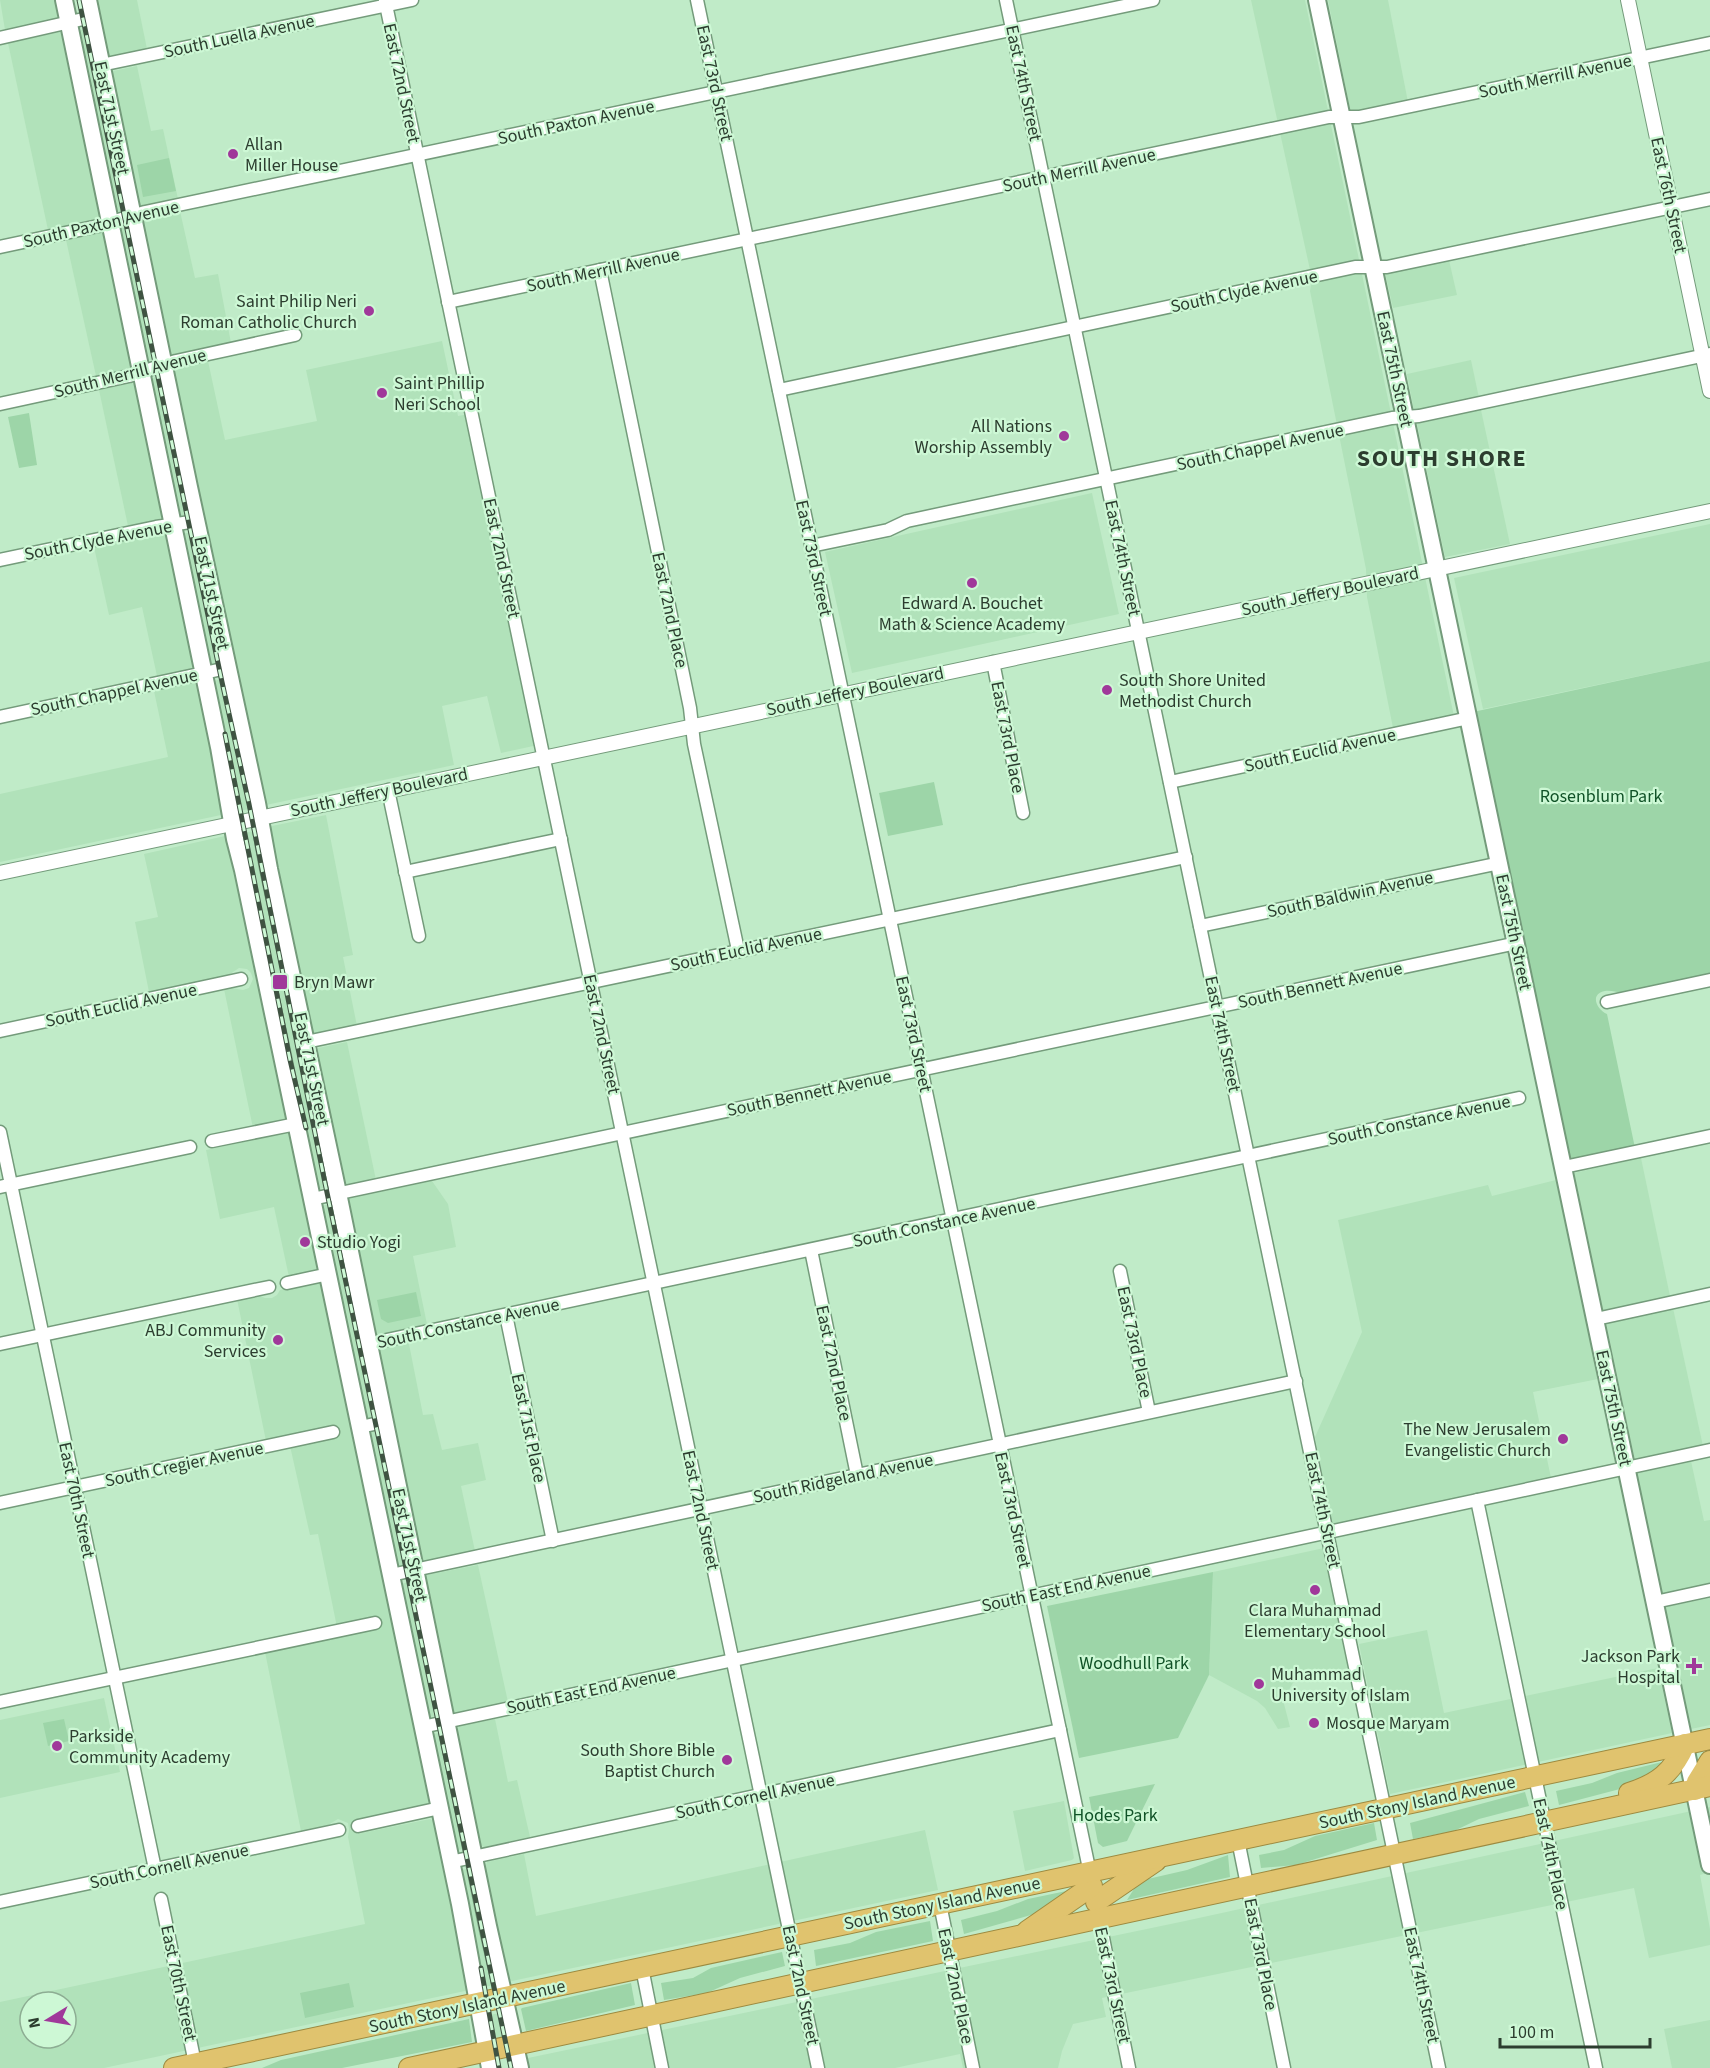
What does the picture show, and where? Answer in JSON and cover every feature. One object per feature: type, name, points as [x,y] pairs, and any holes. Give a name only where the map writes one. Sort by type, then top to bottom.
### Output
[{"type":"highway","name":"South Stony Island Avenue","points":[[409,2068],[488,2060],[516,2045],[1020,1936],[1164,1856],[1710,1739]]},
{"type":"highway","points":[[1608,1808],[1623,1795],[1650,1786],[1673,1768],[1685,1744]]},
{"type":"highway","points":[[1702,1788],[1697,1782],[1710,1761]]},
{"type":"highway","name":"South Stony Island Avenue","points":[[174,2068],[196,2066],[940,1904],[1248,1887],[1702,1788]]},
{"type":"highway","points":[[1020,1936],[1164,1856]]},
{"type":"main road","name":"East 71st Street","points":[[64,0],[204,673],[232,824],[329,1274],[440,1808],[488,2060]]},
{"type":"main road","name":"East 71st Street","points":[[88,0],[520,2068]]},
{"type":"main road","name":"East 75th Street","points":[[1317,0],[1685,1744],[1702,1788],[1710,1865]]},
{"type":"street","name":"South Luella Avenue","points":[[101,65],[386,3],[412,0]]},
{"type":"street","name":"East 73rd Street","points":[[697,0],[1129,2068]]},
{"type":"street","name":"East 74th Street","points":[[1006,0],[1439,2068]]},
{"type":"street","name":"South Paxton Avenue","points":[[0,247],[133,216],[1153,0]]},
{"type":"street","name":"East 76th Street","points":[[1628,0],[1671,207],[1706,355],[1710,391]]},
{"type":"street","name":"East 72nd Street","points":[[386,3],[818,2068]]},
{"type":"street","points":[[0,38],[92,17]]},
{"type":"street","name":"South Merrill Avenue","points":[[448,302],[1329,117],[1359,117],[1710,43]]},
{"type":"street","name":"South Clyde Avenue","points":[[779,390],[1355,267],[1388,267],[1710,199]]},
{"type":"street","name":"East 72nd Place","points":[[600,270],[690,708],[693,743],[738,950]]},
{"type":"street","name":"South Merrill Avenue","points":[[0,404],[295,335]]},
{"type":"street","name":"South Chappel Avenue","points":[[812,546],[888,530],[907,521],[1706,355]]},
{"type":"street","name":"South Jeffery Boulevard","points":[[0,873],[1710,511]]},
{"type":"street","name":"South Clyde Avenue","points":[[0,560],[197,521]]},
{"type":"street","name":"East 73rd Place","points":[[993,662],[1023,813]]},
{"type":"street","name":"South Chappel Avenue","points":[[0,717],[227,668]]},
{"type":"street","name":"South Euclid Avenue","points":[[1170,782],[1469,718]]},
{"type":"street","points":[[388,790],[418,936]]},
{"type":"street","points":[[405,872],[561,839]]},
{"type":"street","name":"South Euclid Avenue","points":[[306,1042],[1186,857]]},
{"type":"street","name":"South Baldwin Avenue","points":[[1200,926],[1500,863]]},
{"type":"street","name":"South Bennett Avenue","points":[[312,1199],[1517,943]]},
{"type":"street","name":"South Euclid Avenue","points":[[0,1031],[241,979]]},
{"type":"street","points":[[1607,1002],[1710,980]]},
{"type":"street","name":"South Constance Avenue","points":[[368,1344],[1519,1098]]},
{"type":"street","points":[[212,1141],[296,1124]]},
{"type":"street","name":"East 70th Street","points":[[0,1132],[6,1186],[43,1335],[155,1869]]},
{"type":"street","points":[[1564,1167],[1710,1136]]},
{"type":"street","points":[[6,1186],[190,1147]]},
{"type":"street","name":"East 72nd Place","points":[[811,1250],[857,1475]]},
{"type":"street","name":"East 73rd Place","points":[[1120,1271],[1149,1413]]},
{"type":"street","points":[[287,1283],[329,1274]]},
{"type":"street","points":[[0,1344],[269,1287]]},
{"type":"street","points":[[1596,1319],[1710,1294]]},
{"type":"street","name":"East 71st Place","points":[[506,1315],[553,1541]]},
{"type":"street","name":"South Ridgeland Avenue","points":[[391,1575],[1296,1381]]},
{"type":"street","points":[[360,1427],[384,1422]]},
{"type":"street","name":"South Cregier Avenue","points":[[0,1503],[333,1432]]},
{"type":"street","name":"South East End Avenue","points":[[422,1727],[1710,1450]]},
{"type":"street","name":"East 74th Place","points":[[1477,1500],[1596,2068]]},
{"type":"street","points":[[1655,1602],[1710,1590]]},
{"type":"street","points":[[0,1702],[375,1623]]},
{"type":"street","name":"South Cornell Avenue","points":[[450,1862],[1060,1730]]},
{"type":"street","points":[[358,1826],[440,1808]]},
{"type":"street","name":"South Cornell Avenue","points":[[0,1902],[339,1830]]},
{"type":"street","name":"East 73rd Place","points":[[1238,1840],[1284,2068]]},
{"type":"street","name":"East 70th Street","points":[[162,1899],[196,2066]]},
{"type":"street","name":"East 72nd Place","points":[[940,1904],[973,2068]]},
{"type":"street","points":[[642,1968],[663,2068]]},
{"type":"shaded area","points":[[0,0],[54,0],[58,15],[55,20],[5,30]]},
{"type":"shaded area","points":[[97,0],[137,0],[147,49],[109,56]]},
{"type":"shaded area","points":[[1251,0],[1305,0],[1456,726],[1395,738],[1367,597],[1366,569],[1310,291],[1312,279]]},
{"type":"shaded area","points":[[1328,0],[1388,0],[1408,102],[1351,114]]},
{"type":"shaded area","points":[[90,28],[128,209],[112,213],[74,32]]},
{"type":"shaded area","points":[[60,32],[100,216],[96,220],[48,230],[8,43]]},
{"type":"shaded area","points":[[137,66],[151,131],[163,129],[178,199],[142,207],[139,204],[111,75],[113,71]]},
{"type":"shaded area","points":[[180,211],[195,278],[218,274],[231,343],[173,355],[170,354],[142,222],[146,218]]},
{"type":"shaded area","points":[[131,226],[159,358],[143,362],[115,230]]},
{"type":"shaded area","points":[[99,232],[104,234],[131,365],[128,370],[96,376],[66,240]]},
{"type":"shaded area","points":[[1449,260],[1457,295],[1393,308],[1385,273]]},
{"type":"shaded area","points":[[442,341],[458,416],[469,414],[538,745],[501,753],[487,696],[442,706],[454,765],[266,805],[173,370],[177,367],[208,361],[225,440],[317,421],[306,370]]},
{"type":"shaded area","points":[[1471,360],[1479,398],[1414,411],[1407,374]]},
{"type":"shaded area","points":[[162,375],[191,514],[175,516],[147,380]]},
{"type":"shaded area","points":[[132,383],[135,385],[163,516],[128,526],[99,390]]},
{"type":"shaded area","points":[[1481,410],[1510,544],[1445,557],[1417,424]]},
{"type":"shaded area","name":"Edward A. Bouchet Math & Science Academy","points":[[1092,493],[1119,614],[852,673],[825,552]]},
{"type":"shaded area","points":[[1710,524],[1710,661],[1483,709],[1454,578]]},
{"type":"shaded area","points":[[162,532],[167,535],[194,666],[191,669],[157,676],[142,607],[109,615],[94,547]]},
{"type":"shaded area","points":[[195,532],[222,661],[206,665],[179,534]]},
{"type":"shaded area","points":[[226,678],[254,808],[234,812],[209,682]]},
{"type":"shaded area","points":[[193,682],[198,683],[224,809],[221,815],[0,862],[0,794],[168,757],[154,691]]},
{"type":"shaded area","points":[[326,815],[353,955],[343,957],[357,1026],[313,1034],[269,829],[272,826]]},
{"type":"shaded area","points":[[259,830],[332,1186],[314,1190],[238,834]]},
{"type":"shaded area","points":[[229,837],[287,1118],[253,1128],[224,989],[249,988],[253,979],[251,973],[247,969],[239,968],[227,976],[149,992],[135,922],[158,917],[144,854]]},
{"type":"shaded area","points":[[347,1042],[376,1180],[346,1186],[316,1051],[318,1048]]},
{"type":"shaded area","points":[[291,1134],[319,1269],[289,1277],[274,1207],[220,1219],[206,1150]]},
{"type":"shaded area","points":[[1641,1158],[1670,1296],[1603,1311],[1574,1173]]},
{"type":"shaded area","points":[[1556,1180],[1598,1379],[1533,1392],[1551,1478],[1332,1525],[1315,1437],[1362,1332],[1338,1220],[1488,1185],[1492,1196]]},
{"type":"shaded area","points":[[432,1181],[448,1204],[456,1247],[413,1256],[430,1339],[409,1344],[423,1415],[433,1414],[442,1450],[478,1443],[486,1480],[461,1486],[475,1551],[425,1562],[421,1561],[348,1199]]},
{"type":"shaded area","points":[[336,1203],[379,1416],[362,1420],[316,1207]]},
{"type":"shaded area","points":[[320,1282],[322,1284],[429,1801],[427,1804],[354,1820],[357,1834],[430,1819],[434,1821],[467,1989],[104,2068],[0,2068],[0,2002],[18,1998],[18,2050],[78,2050],[78,1990],[56,1990],[365,1924],[348,1837],[348,1823],[338,1819],[328,1825],[301,1831],[265,1652],[339,1637],[318,1534],[310,1535],[288,1437],[266,1441],[237,1299],[258,1295],[272,1298],[280,1290]]},
{"type":"shaded area","points":[[1673,1308],[1703,1446],[1635,1461],[1606,1322]]},
{"type":"shaded area","points":[[381,1430],[409,1564],[394,1568],[365,1434]]},
{"type":"shaded area","points":[[1691,1461],[1704,1521],[1710,1520],[1710,1586],[1662,1596],[1637,1473]]},
{"type":"shaded area","points":[[1324,1548],[1348,1668],[1328,1672],[1322,1670],[1297,1676],[1283,1700],[1290,1727],[1278,1729],[1265,1708],[1257,1701],[1209,1675],[1213,1572]]},
{"type":"shaded area","points":[[478,1565],[508,1702],[456,1713],[452,1710],[425,1578],[427,1575]]},
{"type":"shaded area","points":[[412,1581],[441,1715],[425,1718],[397,1585]]},
{"type":"shaded area","name":"Jackson Park Hospital","points":[[1710,1598],[1710,1725],[1691,1729],[1665,1607]]},
{"type":"shaded area","points":[[1427,1630],[1444,1713],[1658,1668],[1672,1733],[1390,1794],[1359,1644]]},
{"type":"shaded area","name":"Parkside Community Academy","points":[[104,1698],[120,1772],[0,1798],[0,1720]]},
{"type":"shaded area","points":[[495,1719],[508,1782],[517,1780],[530,1837],[484,1847],[481,1845],[478,1834],[456,1730],[459,1726]]},
{"type":"shaded area","points":[[444,1732],[469,1848],[452,1851],[428,1735]]},
{"type":"shaded area","points":[[1064,1801],[1074,1858],[1025,1871],[1013,1811]]},
{"type":"shaded area","points":[[1710,1807],[1710,1872],[1700,1875],[1710,1929],[1710,1945],[1649,1958],[1634,1888],[1102,1998],[1106,2017],[1073,2024],[1058,2068],[963,2068],[960,2054],[895,2068],[527,2068],[526,2059],[528,2058],[1185,1921]]},
{"type":"shaded area","points":[[925,1830],[938,1890],[512,1981],[508,1979],[485,1867],[487,1862],[524,1854],[536,1916]]},
{"type":"shaded area","points":[[472,1868],[499,1984],[480,1988],[456,1871]]},
{"type":"shaded area","points":[[504,2012],[510,2035],[489,2039],[485,2016]]},
{"type":"shaded area","points":[[1710,2020],[1710,2068],[1672,2068],[1664,2029]]},
{"type":"green space","points":[[169,158],[176,191],[143,197],[137,165]]},
{"type":"green space","points":[[29,413],[37,465],[19,468],[8,417]]},
{"type":"green space","name":"Rosenblum Park","points":[[1710,661],[1710,975],[1624,993],[1605,991],[1597,995],[1598,1006],[1607,1014],[1635,1148],[1568,1162],[1473,712]]},
{"type":"green space","points":[[934,782],[943,825],[888,836],[879,793]]},
{"type":"green space","points":[[416,1292],[421,1316],[388,1323],[381,1319],[377,1300]]},
{"type":"green space","name":"Woodhull Park","points":[[1213,1572],[1209,1675],[1178,1738],[1079,1758],[1047,1606]]},
{"type":"green space","points":[[64,1719],[69,1741],[48,1746],[43,1723]]},
{"type":"green space","points":[[1670,1760],[1639,1784],[1559,1805],[1556,1791]]},
{"type":"green space","name":"Hodes Park","points":[[1155,1784],[1127,1841],[1103,1847],[1098,1843],[1089,1797]]},
{"type":"green space","points":[[1525,1792],[1529,1806],[1479,1819],[1454,1831],[1413,1839],[1410,1823]]},
{"type":"green space","points":[[1374,1823],[1377,1840],[1296,1865],[1261,1868],[1259,1855],[1284,1850],[1315,1836]]},
{"type":"green space","points":[[1228,1855],[1230,1877],[1127,1900],[1139,1881],[1187,1870]]},
{"type":"green space","points":[[1076,1889],[1045,1911],[964,1934],[961,1920],[997,1911],[1028,1899]]},
{"type":"green space","points":[[930,1921],[933,1941],[816,1966],[814,1950],[850,1943],[876,1932]]},
{"type":"green space","points":[[782,1952],[785,1966],[740,1978],[707,1993],[664,2000],[661,1983],[693,1978],[711,1968]]},
{"type":"green space","points":[[349,1983],[354,2007],[305,2018],[300,1993]]},
{"type":"green space","points":[[631,1983],[635,2005],[526,2031],[522,2008]]},
{"type":"green space","points":[[469,2019],[472,2042],[342,2068],[262,2068],[281,2060]]},
{"type":"railway","points":[[79,0],[249,804],[325,1183],[511,2068]]},
{"type":"railway","points":[[225,734],[290,1060],[306,1128]]},
{"type":"railway","points":[[481,1968],[499,2068]]},
{"type":"place","name":"Allan Miller House","points":[[233,154]]},
{"type":"place","name":"Saint Philip Neri Roman Catholic Church","points":[[369,311]]},
{"type":"place","name":"Saint Phillip Neri School","points":[[382,393]]},
{"type":"place","name":"All Nations Worship Assembly","points":[[1064,436]]},
{"type":"place","name":"Edward A. Bouchet Math & Science Academy","points":[[972,583]]},
{"type":"place","name":"South Shore United Methodist Church","points":[[1107,690]]},
{"type":"place","name":"Bryn Mawr","points":[[280,982]]},
{"type":"place","name":"Studio Yogi","points":[[305,1242]]},
{"type":"place","name":"ABJ Community Services","points":[[278,1340]]},
{"type":"place","name":"The New Jerusalem Evangelistic Church","points":[[1563,1439]]},
{"type":"place","name":"Clara Muhammad Elementary School","points":[[1315,1590]]},
{"type":"place","name":"Jackson Park Hospital","points":[[1694,1666]]},
{"type":"place","name":"Muhammad University of Islam","points":[[1259,1684]]},
{"type":"place","name":"Mosque Maryam","points":[[1314,1723]]},
{"type":"place","name":"Parkside Community Academy","points":[[57,1746]]},
{"type":"place","name":"South Shore Bible Baptist Church","points":[[727,1760]]},
{"type":"district","name":"SOUTH SHORE","points":[[1442,458]]}]
